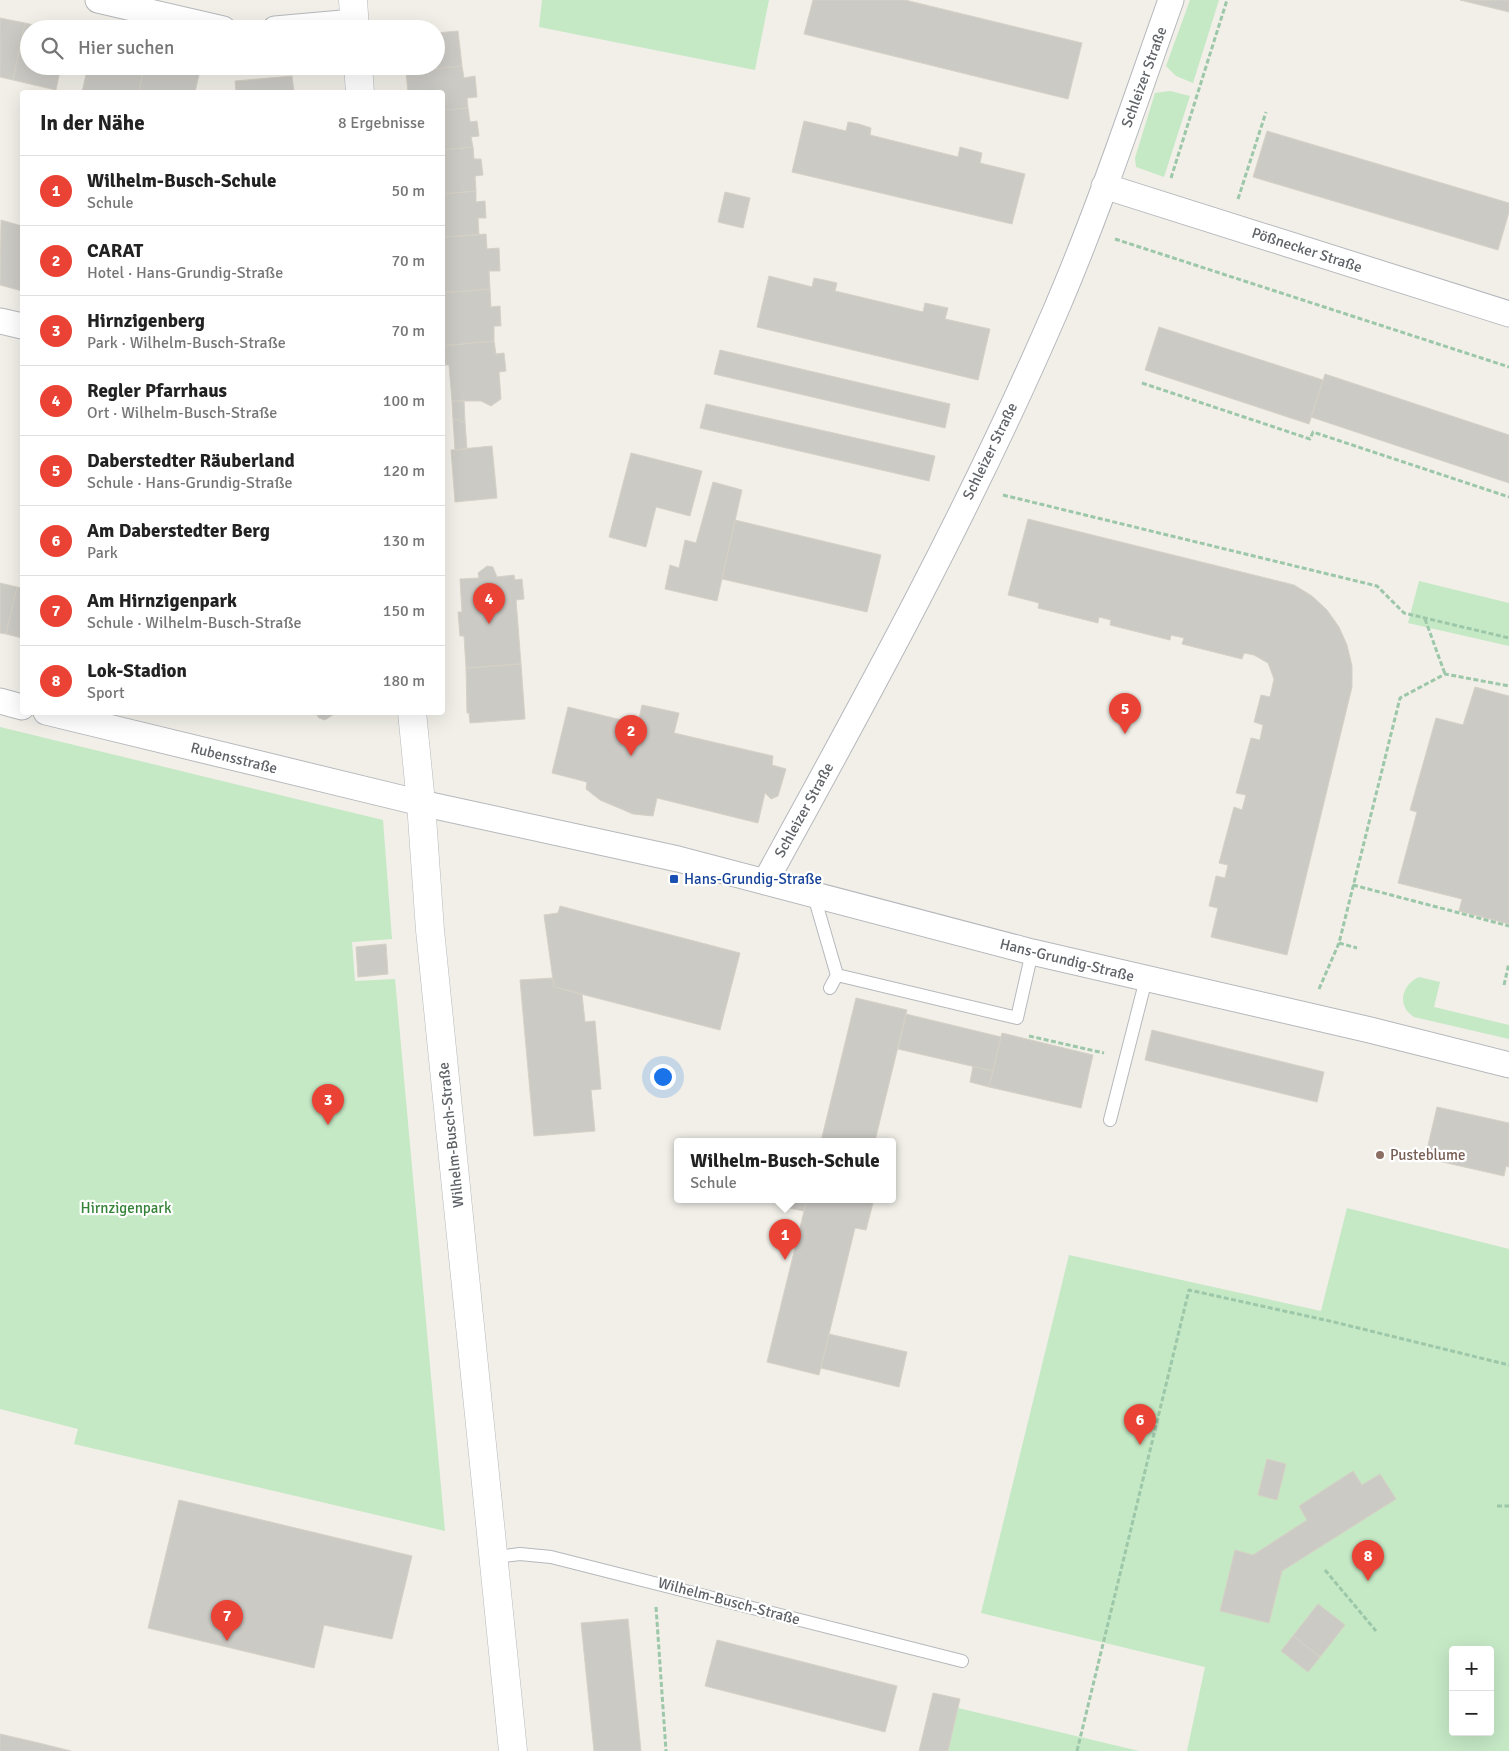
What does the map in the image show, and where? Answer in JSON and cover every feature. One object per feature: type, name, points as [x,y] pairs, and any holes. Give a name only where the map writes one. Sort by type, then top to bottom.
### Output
[{"type":"street","points":[[98,0],[184,20]]},
{"type":"street","name":"Schleizer Straße","points":[[765,882],[895,643],[973,488],[1055,312],[1088,230],[1171,0]]},
{"type":"street","points":[[334,20],[354,17]]},
{"type":"street","points":[[359,75],[360,90]]},
{"type":"street","name":"Pößnecker Straße","points":[[1104,186],[1509,314]]},
{"type":"street","points":[[0,321],[20,326]]},
{"type":"street","points":[[0,702],[20,707]]},
{"type":"street","name":"Rubensstraße","points":[[58,715],[421,803]]},
{"type":"street","name":"Wilhelm-Busch-Straße","points":[[412,715],[430,930],[495,1557],[513,1751]]},
{"type":"street","name":"Hans-Grundig-Straße","points":[[421,803],[678,859],[1032,952],[1509,1065]]},
{"type":"lane","points":[[814,896],[837,975],[830,988]]},
{"type":"lane","points":[[837,975],[1016,1018],[1032,952]]},
{"type":"lane","points":[[1110,1120],[1146,979]]},
{"type":"lane","name":"Wilhelm-Busch-Straße","points":[[495,1557],[520,1554],[551,1557],[962,1661]]},
{"type":"path","points":[[1163,205],[1227,0]]},
{"type":"path","points":[[1230,226],[1266,112]]},
{"type":"path","points":[[1088,230],[1509,366]]},
{"type":"path","points":[[1142,383],[1310,439],[1313,432],[1509,497]]},
{"type":"path","points":[[973,488],[1377,586],[1404,613],[1509,638]]},
{"type":"path","points":[[1424,618],[1445,674]]},
{"type":"path","points":[[1307,1017],[1339,943],[1400,698],[1445,674],[1509,686]]},
{"type":"path","points":[[1353,885],[1509,926]]},
{"type":"path","points":[[1339,943],[1357,948]]},
{"type":"path","points":[[1504,985],[1509,962]]},
{"type":"path","points":[[1016,1018],[1013,1032],[1126,1058]]},
{"type":"path","points":[[1077,1751],[1189,1290],[1334,1322],[1509,1365]]},
{"type":"path","points":[[1497,1506],[1509,1506]]},
{"type":"path","points":[[1325,1570],[1376,1631]]},
{"type":"path","points":[[654,1582],[666,1751]]},
{"type":"green space","points":[[542,0],[769,0],[755,70],[539,27]]},
{"type":"green space","points":[[1190,0],[1219,0],[1193,83],[1176,76],[1166,66]]},
{"type":"green space","points":[[1170,91],[1190,96],[1164,177],[1136,167],[1135,158],[1155,93]]},
{"type":"green space","points":[[1419,581],[1509,603],[1509,646],[1408,623]]},
{"type":"green space","name":"Hirnzigenpark","points":[[0,727],[383,820],[392,939],[352,942],[355,981],[395,979],[445,1531],[74,1444],[78,1429],[0,1409]]},
{"type":"green space","points":[[1419,977],[1440,982],[1434,1007],[1509,1025],[1509,1039],[1414,1017],[1405,1007],[1403,996],[1413,980]]},
{"type":"green space","points":[[1347,1208],[1509,1249],[1509,1751],[1187,1751],[1205,1667],[981,1613],[1069,1255],[1321,1311]]},
{"type":"green space","points":[[958,1708],[1139,1751],[948,1751]]},
{"type":"building","points":[[813,0],[905,0],[1082,43],[1068,99],[804,34]]},
{"type":"building","points":[[1460,0],[1509,0],[1509,12]]},
{"type":"building","points":[[0,18],[20,22],[20,47],[13,80],[0,77]]},
{"type":"building","points":[[458,31],[462,66],[445,68],[445,32]]},
{"type":"building","points":[[20,47],[20,75],[59,75],[56,90],[13,80]]},
{"type":"building","points":[[462,66],[464,78],[475,76],[477,97],[467,98],[468,108],[445,110],[445,90],[408,90],[406,75],[445,75],[445,68]]},
{"type":"building","points":[[86,75],[142,75],[139,90],[82,90]]},
{"type":"building","points":[[142,75],[199,75],[195,90],[139,90]]},
{"type":"building","points":[[292,76],[294,90],[236,90],[235,81]]},
{"type":"building","points":[[468,108],[470,122],[477,121],[479,136],[471,137],[473,147],[445,150],[445,110]]},
{"type":"building","points":[[804,121],[846,131],[848,122],[859,124],[871,128],[870,135],[958,157],[960,147],[982,153],[980,163],[1025,174],[1012,224],[792,172]]},
{"type":"building","points":[[1267,131],[1509,203],[1509,212],[1498,250],[1253,177]]},
{"type":"building","points":[[473,147],[474,159],[481,159],[483,175],[475,176],[476,191],[445,194],[445,150]]},
{"type":"building","points":[[476,191],[476,202],[485,201],[486,218],[478,218],[479,235],[445,237],[445,194]]},
{"type":"building","points":[[725,192],[750,198],[743,228],[718,222]]},
{"type":"building","points":[[1,220],[20,225],[20,290],[0,285]]},
{"type":"building","points":[[486,234],[487,249],[499,248],[500,271],[489,271],[490,289],[445,293],[445,237]]},
{"type":"building","points":[[769,276],[812,287],[814,278],[837,283],[835,291],[923,312],[925,303],[948,308],[945,319],[990,329],[978,380],[757,327]]},
{"type":"building","points":[[490,289],[491,307],[500,306],[501,326],[494,326],[494,341],[445,346],[445,293]]},
{"type":"building","points":[[1159,327],[1323,380],[1309,424],[1145,370]]},
{"type":"building","points":[[494,341],[496,354],[504,353],[506,371],[499,372],[501,399],[491,406],[481,401],[452,401],[449,365],[445,365],[445,346]]},
{"type":"building","points":[[720,350],[950,404],[945,428],[714,374]]},
{"type":"building","points":[[1325,374],[1509,435],[1509,483],[1311,417]]},
{"type":"building","points":[[464,400],[465,422],[453,419],[452,401]]},
{"type":"building","points":[[706,404],[935,456],[929,481],[700,428]]},
{"type":"building","points":[[453,419],[465,422],[467,449],[455,450]]},
{"type":"building","points":[[492,446],[497,498],[455,502],[451,450]]},
{"type":"building","points":[[631,453],[702,471],[690,516],[656,507],[646,547],[609,537]]},
{"type":"building","points":[[713,482],[742,490],[717,601],[665,589],[670,565],[679,568],[685,540],[696,543]]},
{"type":"building","points":[[1028,519],[1294,585],[1312,596],[1327,610],[1339,627],[1347,645],[1352,666],[1352,687],[1287,955],[1211,937],[1218,908],[1209,906],[1216,876],[1225,878],[1228,865],[1219,863],[1234,807],[1242,810],[1246,795],[1236,793],[1251,738],[1260,740],[1263,725],[1254,722],[1261,695],[1270,697],[1274,679],[1268,663],[1254,655],[1244,653],[1242,659],[1182,644],[1184,638],[1171,635],[1170,640],[1110,625],[1111,620],[1099,617],[1098,623],[1038,608],[1039,603],[1008,595]]},
{"type":"building","points":[[735,520],[881,555],[867,612],[722,579]]},
{"type":"building","points":[[487,566],[493,567],[497,577],[514,575],[515,580],[522,579],[524,599],[516,600],[521,664],[466,668],[464,636],[460,636],[458,612],[462,612],[460,579],[479,578],[478,573]]},
{"type":"building","points":[[0,583],[17,587],[6,634],[0,633]]},
{"type":"building","points":[[17,587],[20,588],[20,638],[6,634]]},
{"type":"building","points":[[521,664],[525,719],[470,723],[469,713],[467,713],[466,668]]},
{"type":"building","points":[[1475,687],[1509,696],[1509,924],[1459,911],[1462,899],[1398,883],[1417,812],[1410,810],[1436,718],[1463,725]]},
{"type":"building","points":[[642,705],[679,713],[674,733],[773,756],[772,765],[786,769],[778,796],[771,799],[765,793],[758,823],[657,798],[653,816],[633,814],[600,800],[586,789],[587,782],[552,773],[568,707],[638,724]]},
{"type":"building","points":[[317,715],[332,715],[325,720]]},
{"type":"building","points":[[560,906],[740,953],[720,1030],[554,987],[544,915],[558,913]]},
{"type":"building","points":[[386,944],[388,974],[358,977],[356,947]]},
{"type":"building","points":[[553,978],[554,987],[582,994],[585,1022],[595,1021],[601,1089],[591,1090],[595,1131],[534,1136],[520,980]]},
{"type":"building","points":[[856,998],[907,1010],[876,1138],[822,1138]]},
{"type":"building","points":[[906,1014],[1001,1037],[993,1071],[898,1049]]},
{"type":"building","points":[[1152,1030],[1324,1072],[1317,1102],[1145,1060]]},
{"type":"building","points":[[1002,1033],[1093,1055],[1081,1108],[989,1087]]},
{"type":"building","points":[[973,1066],[993,1071],[989,1087],[970,1082]]},
{"type":"building","points":[[1437,1107],[1509,1123],[1509,1167],[1506,1166],[1504,1176],[1425,1158]]},
{"type":"building","points":[[789,1203],[806,1203],[804,1211],[788,1208]]},
{"type":"building","points":[[806,1203],[873,1203],[866,1230],[855,1228],[819,1375],[767,1362]]},
{"type":"building","points":[[829,1334],[907,1352],[899,1387],[821,1368]]},
{"type":"building","points":[[1267,1459],[1286,1464],[1277,1500],[1258,1495]]},
{"type":"building","points":[[1353,1471],[1362,1485],[1380,1474],[1396,1499],[1282,1571],[1269,1623],[1220,1611],[1235,1550],[1253,1555],[1307,1520],[1299,1506]]},
{"type":"building","points":[[179,1500],[412,1556],[392,1639],[324,1625],[314,1668],[148,1628]]},
{"type":"building","points":[[1318,1604],[1345,1625],[1320,1657],[1293,1636]]},
{"type":"building","points":[[628,1619],[641,1751],[594,1751],[581,1623]]},
{"type":"building","points":[[1293,1636],[1320,1657],[1308,1672],[1281,1651]]},
{"type":"building","points":[[717,1640],[897,1686],[885,1732],[705,1686]]},
{"type":"building","points":[[933,1693],[960,1699],[948,1751],[919,1751]]},
{"type":"building","points":[[0,1734],[39,1743],[71,1751],[0,1751]]},
{"type":"place","name":"Regler Pfarrhaus","points":[[489,624]]},
{"type":"place","name":"Daberstedter Räuberland","points":[[1125,734]]},
{"type":"place","name":"CARAT","points":[[631,756]]},
{"type":"place","name":"Hans-Grundig-Straße","points":[[674,879]]},
{"type":"place","name":"Hirnzigenberg","points":[[328,1125]]},
{"type":"place","name":"Pusteblume","points":[[1380,1155]]},
{"type":"place","name":"Wilhelm-Busch-Schule","points":[[785,1260]]},
{"type":"place","name":"Am Daberstedter Berg","points":[[1140,1445]]},
{"type":"place","name":"Lok-Stadion","points":[[1368,1581]]},
{"type":"place","name":"Am Hirnzigenpark","points":[[227,1641]]}]
